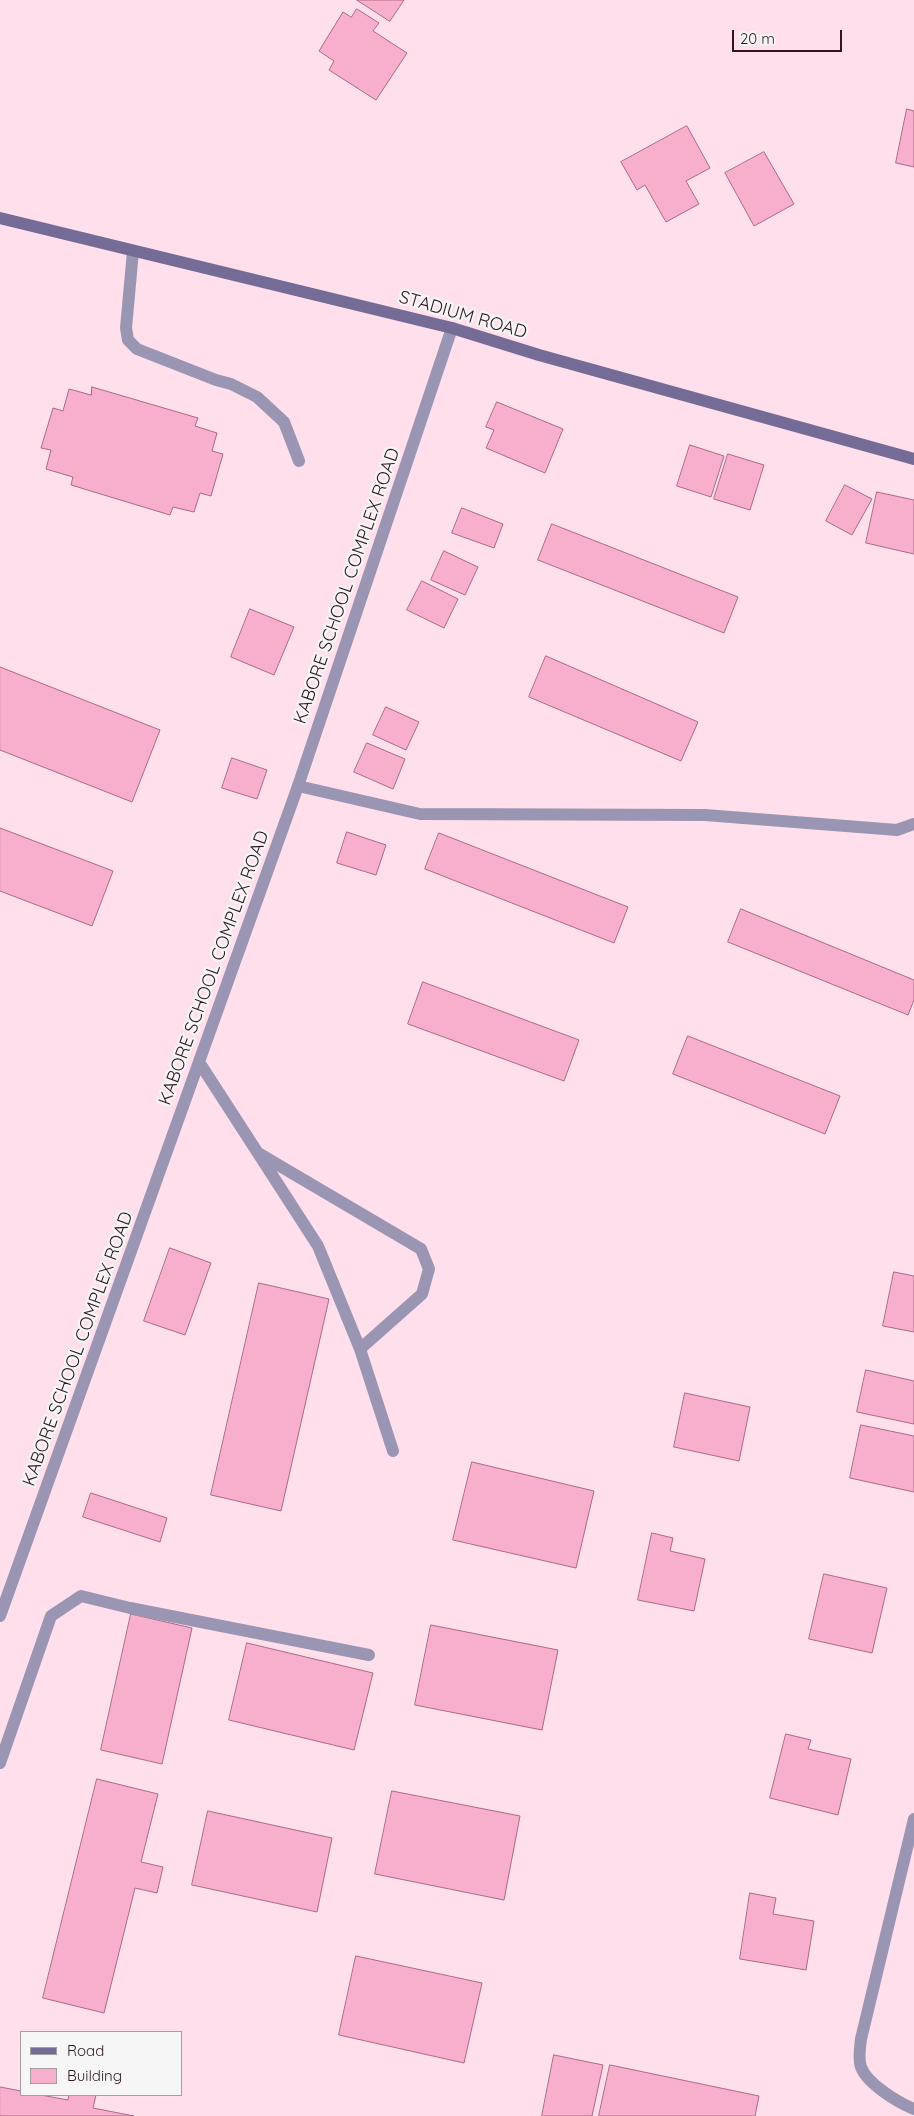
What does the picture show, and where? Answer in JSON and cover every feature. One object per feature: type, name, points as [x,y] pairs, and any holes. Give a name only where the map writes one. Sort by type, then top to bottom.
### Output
[{"type":"main road","name":"STADIUM ROAD","points":[[0,218],[452,328],[539,355],[914,459]]},
{"type":"street","points":[[132,251],[126,328],[128,340],[137,349],[231,384],[256,397],[284,422],[299,461]]},
{"type":"street","name":"KABORE SCHOOL COMPLEX ROAD","points":[[0,1616],[298,786],[452,328]]},
{"type":"street","points":[[298,786],[420,814],[705,815],[897,830],[914,824]]},
{"type":"street","points":[[199,1062],[318,1246],[360,1349],[393,1451]]},
{"type":"street","points":[[256,1151],[421,1249],[429,1269],[422,1294],[360,1349]]},
{"type":"street","points":[[0,1763],[51,1616],[81,1596],[130,1608],[369,1655]]},
{"type":"street","points":[[914,1819],[861,2039],[860,2053],[861,2068],[871,2082],[903,2104],[914,2108]]},
{"type":"building","points":[[357,0],[404,0],[390,21]]},
{"type":"building","points":[[357,9],[379,23],[373,31],[407,53],[376,100],[329,70],[334,61],[319,51],[343,12],[351,17]]},
{"type":"building","points":[[907,109],[914,111],[914,167],[896,163]]},
{"type":"building","points":[[687,126],[710,168],[686,181],[699,204],[666,222],[645,185],[637,190],[621,162]]},
{"type":"building","points":[[764,152],[794,204],[754,226],[725,173]]},
{"type":"building","points":[[92,387],[198,418],[195,426],[217,433],[212,451],[223,454],[211,496],[200,493],[194,512],[173,507],[170,515],[71,485],[73,477],[46,469],[51,450],[41,448],[53,408],[63,411],[69,389],[91,395]]},
{"type":"building","points":[[497,402],[563,429],[545,473],[486,448],[494,430],[486,427]]},
{"type":"building","points":[[690,445],[724,456],[711,497],[677,486]]},
{"type":"building","points":[[728,454],[764,465],[750,510],[714,499]]},
{"type":"building","points":[[845,485],[872,499],[852,535],[826,521]]},
{"type":"building","points":[[877,492],[914,500],[914,554],[866,543]]},
{"type":"building","points":[[462,508],[503,524],[494,548],[452,533]]},
{"type":"building","points":[[552,524],[738,597],[724,633],[538,560]]},
{"type":"building","points":[[444,551],[478,567],[465,595],[431,580]]},
{"type":"building","points":[[422,581],[458,599],[444,628],[407,610]]},
{"type":"building","points":[[250,609],[294,627],[274,675],[231,657]]},
{"type":"building","points":[[546,656],[698,722],[681,761],[529,697]]},
{"type":"building","points":[[0,667],[160,730],[132,802],[0,750]]},
{"type":"building","points":[[386,707],[419,722],[406,750],[373,735]]},
{"type":"building","points":[[367,743],[405,759],[393,789],[354,772]]},
{"type":"building","points":[[232,758],[267,770],[257,799],[222,788]]},
{"type":"building","points":[[0,828],[113,871],[92,926],[0,891]]},
{"type":"building","points":[[347,832],[386,845],[376,875],[337,863]]},
{"type":"building","points":[[439,833],[628,907],[614,943],[425,869]]},
{"type":"building","points":[[741,909],[914,980],[914,1000],[908,1015],[728,942]]},
{"type":"building","points":[[423,982],[579,1040],[564,1081],[408,1024]]},
{"type":"building","points":[[688,1036],[840,1096],[825,1134],[673,1074]]},
{"type":"building","points":[[170,1248],[211,1263],[185,1335],[144,1321]]},
{"type":"building","points":[[894,1272],[914,1276],[914,1332],[883,1326]]},
{"type":"building","points":[[259,1283],[329,1299],[281,1511],[211,1495]]},
{"type":"building","points":[[866,1370],[914,1381],[914,1424],[857,1412]]},
{"type":"building","points":[[685,1393],[750,1407],[739,1461],[674,1447]]},
{"type":"building","points":[[861,1425],[914,1436],[914,1492],[850,1478]]},
{"type":"building","points":[[472,1462],[594,1491],[576,1568],[453,1540]]},
{"type":"building","points":[[91,1493],[167,1518],[160,1542],[83,1517]]},
{"type":"building","points":[[652,1533],[673,1538],[670,1551],[705,1559],[694,1611],[638,1600]]},
{"type":"building","points":[[824,1574],[887,1588],[872,1653],[809,1639]]},
{"type":"building","points":[[131,1614],[192,1628],[162,1764],[101,1750]]},
{"type":"building","points":[[431,1625],[558,1650],[542,1730],[415,1705]]},
{"type":"building","points":[[247,1643],[373,1673],[354,1750],[229,1720]]},
{"type":"building","points":[[786,1734],[811,1740],[808,1749],[851,1759],[838,1815],[770,1798]]},
{"type":"building","points":[[97,1779],[158,1794],[141,1862],[163,1867],[157,1893],[135,1888],[104,2013],[43,1998]]},
{"type":"building","points":[[392,1791],[520,1816],[504,1900],[375,1874]]},
{"type":"building","points":[[208,1811],[332,1838],[317,1912],[192,1885]]},
{"type":"building","points":[[750,1893],[776,1898],[773,1914],[814,1921],[806,1970],[740,1959]]},
{"type":"building","points":[[356,1956],[482,1983],[464,2063],[339,2035]]},
{"type":"building","points":[[554,2055],[603,2065],[592,2116],[542,2116]]},
{"type":"building","points":[[610,2065],[759,2096],[755,2116],[599,2116]]},
{"type":"building","points":[[0,2087],[20,2091],[20,2096],[46,2096],[68,2100],[69,2096],[96,2096],[93,2108],[134,2116],[0,2116]]}]
